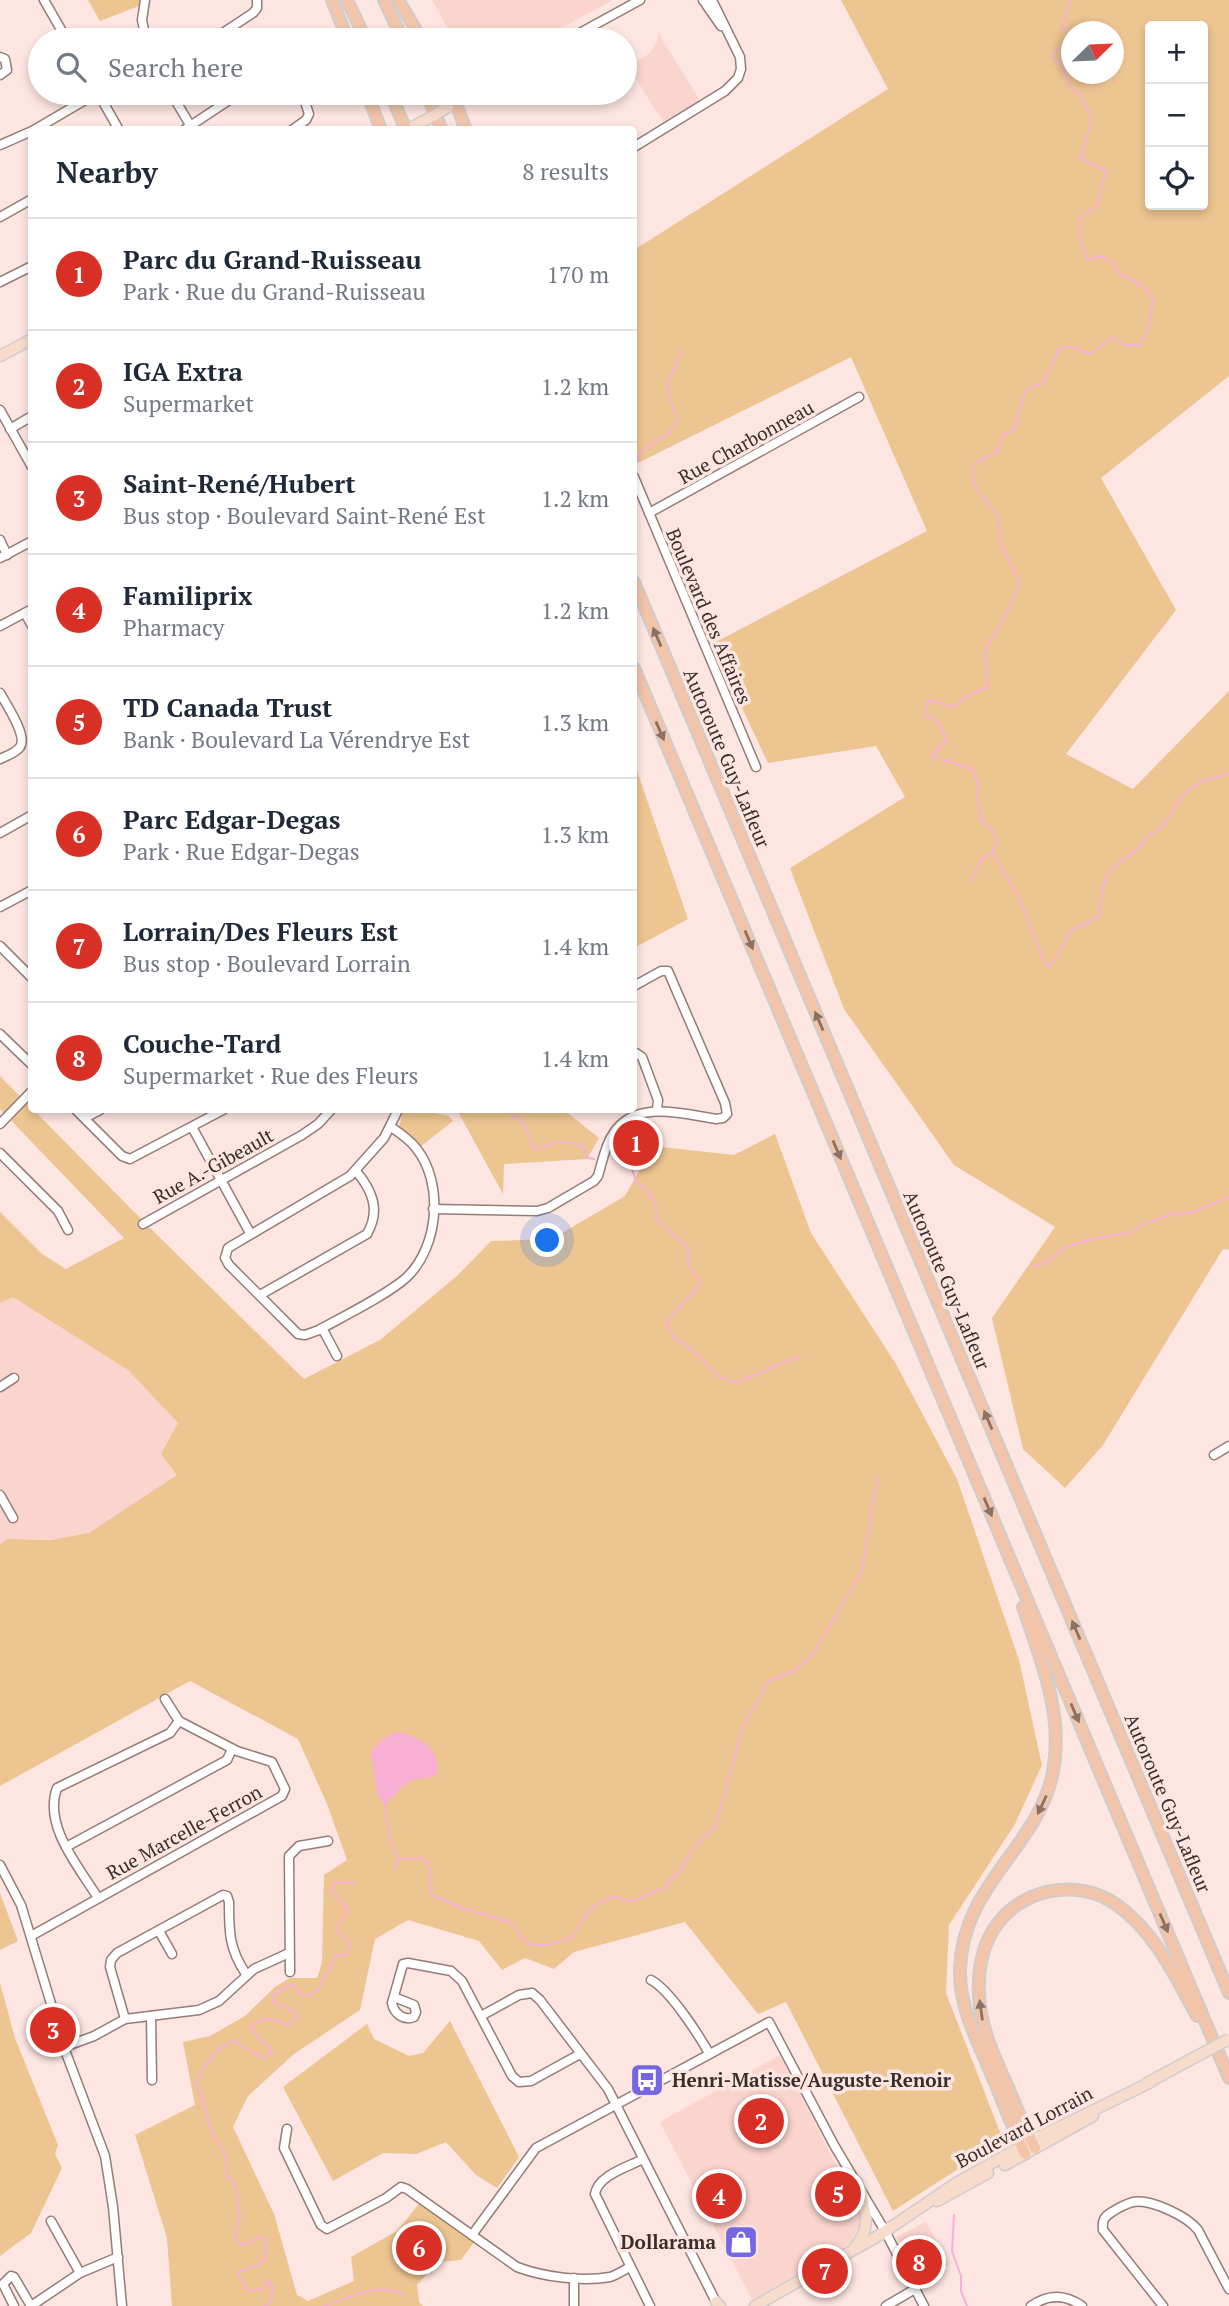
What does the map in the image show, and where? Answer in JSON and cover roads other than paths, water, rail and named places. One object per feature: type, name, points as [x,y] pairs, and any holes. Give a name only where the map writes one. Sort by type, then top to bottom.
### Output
[{"type":"highway","points":[[332,0],[343,28]]},
{"type":"highway","points":[[347,0],[360,28]]},
{"type":"highway","points":[[384,0],[397,28]]},
{"type":"highway","points":[[398,0],[415,28]]},
{"type":"highway","points":[[372,105],[379,126]]},
{"type":"highway","points":[[395,105],[404,126]]},
{"type":"highway","points":[[431,105],[440,126]]},
{"type":"highway","points":[[454,105],[464,126]]},
{"type":"highway","name":"Autoroute Guy-Lafleur","points":[[637,589],[1229,1993]]},
{"type":"highway","points":[[637,675],[1227,2073]]},
{"type":"highway","points":[[1001,1537],[1049,1688],[1055,1725],[1055,1754],[1051,1779],[1039,1812],[986,1887],[973,1912],[962,1947],[960,1978],[969,2021],[1028,2148]]},
{"type":"highway","points":[[1028,2148],[985,2031],[980,2012],[979,1985],[983,1955],[994,1928],[1013,1908],[1038,1894],[1065,1889],[1092,1892],[1112,1902],[1133,1919],[1166,1961],[1227,2073]]},
{"type":"main road","points":[[412,126],[446,105]]},
{"type":"main road","points":[[0,356],[28,341]]},
{"type":"main road","name":"Boulevard Lorrain","points":[[755,2306],[852,2252],[944,2190],[1028,2148],[1229,2039]]},
{"type":"main road","points":[[852,2252],[864,2236],[866,2227],[857,2182]]},
{"type":"street","points":[[44,0],[61,28]]},
{"type":"street","points":[[144,28],[145,0]]},
{"type":"street","points":[[230,28],[253,13],[257,8],[257,0]]},
{"type":"street","points":[[589,28],[640,0]]},
{"type":"street","points":[[703,0],[735,45]]},
{"type":"street","points":[[637,146],[733,85],[741,69],[740,57],[712,0]]},
{"type":"street","points":[[0,57],[5,59],[7,70],[0,75]]},
{"type":"street","points":[[40,126],[77,105]]},
{"type":"street","points":[[105,105],[117,126]]},
{"type":"street","points":[[177,105],[188,126]]},
{"type":"street","points":[[192,126],[223,105]]},
{"type":"street","points":[[298,126],[309,114],[306,105]]},
{"type":"street","points":[[0,145],[28,132]]},
{"type":"street","points":[[0,217],[28,201]]},
{"type":"street","points":[[1,278],[28,268]]},
{"type":"street","name":"Rue Charbonneau","points":[[649,513],[859,397]]},
{"type":"street","points":[[0,410],[28,460]]},
{"type":"street","points":[[10,429],[28,418]]},
{"type":"street","name":"Boulevard des Affaires","points":[[637,484],[756,767]]},
{"type":"street","points":[[0,540],[3,556],[28,543]]},
{"type":"street","points":[[0,626],[28,611]]},
{"type":"street","points":[[0,694],[22,737],[18,749],[0,759]]},
{"type":"street","points":[[0,833],[28,817]]},
{"type":"street","points":[[0,907],[28,892]]},
{"type":"street","points":[[0,946],[28,974]]},
{"type":"street","points":[[433,1209],[493,1211],[548,1208],[594,1181],[613,1134],[625,1123],[643,1113],[657,1110],[716,1119],[727,1114],[725,1103],[668,971],[661,971],[637,984]]},
{"type":"street","points":[[0,1034],[28,1061]]},
{"type":"street","points":[[637,1054],[642,1057],[649,1074],[657,1100],[657,1110]]},
{"type":"street","points":[[0,1124],[28,1095]]},
{"type":"street","points":[[79,1113],[127,1159],[137,1157],[218,1113]]},
{"type":"street","points":[[85,1118],[94,1113]]},
{"type":"street","name":"Rue A.-Gibeault","points":[[143,1224],[311,1129],[328,1113]]},
{"type":"street","points":[[391,1127],[412,1144],[424,1159],[430,1177],[433,1209],[427,1246],[409,1274],[398,1284],[322,1328],[305,1335],[298,1334],[231,1268],[225,1258],[228,1248],[356,1171],[377,1147],[397,1113]]},
{"type":"street","points":[[192,1127],[250,1233]]},
{"type":"street","points":[[0,1153],[58,1212],[68,1230]]},
{"type":"street","points":[[260,1295],[369,1231],[374,1200],[356,1171]]},
{"type":"street","points":[[322,1328],[337,1356]]},
{"type":"street","points":[[0,1387],[14,1378]]},
{"type":"street","points":[[1214,1455],[1229,1446]]},
{"type":"street","points":[[0,1495],[13,1518]]},
{"type":"street","name":"Rue Marcelle-Ferron","points":[[31,1936],[282,1796],[285,1789],[272,1762],[232,1749],[179,1721],[165,1699]]},
{"type":"street","points":[[98,1898],[56,1826],[57,1788],[170,1733],[179,1721]]},
{"type":"street","points":[[66,1846],[227,1760],[232,1749]]},
{"type":"street","points":[[290,1972],[289,1856],[299,1846],[328,1840]]},
{"type":"street","points":[[0,1865],[21,1905],[64,2047],[105,2156],[122,2306]]},
{"type":"street","points":[[125,2020],[110,1967],[111,1960],[117,1953],[223,1895],[227,1896],[229,1902],[231,1944],[236,1959],[246,1974]]},
{"type":"street","points":[[159,1931],[172,1954]]},
{"type":"street","points":[[64,2047],[125,2020],[188,2012],[209,2006],[219,2001],[246,1974],[289,1953]]},
{"type":"street","points":[[394,1997],[402,1964],[450,1971],[462,1981],[512,2077],[519,2082],[531,2081],[580,2054]]},
{"type":"street","points":[[651,1980],[662,1988],[698,2034],[709,2053]]},
{"type":"street","points":[[481,2016],[519,1995],[532,1993],[540,2000],[605,2084],[718,2305]]},
{"type":"street","points":[[151,2016],[152,2080]]},
{"type":"street","points":[[472,2235],[536,2148],[769,2022],[924,2306]]},
{"type":"street","points":[[287,2129],[284,2148],[324,2227],[334,2227],[401,2187],[517,2267],[533,2273],[574,2278],[608,2277],[631,2267]]},
{"type":"street","points":[[643,2159],[603,2180],[595,2189],[596,2198],[650,2306]]},
{"type":"street","points":[[1163,2306],[1103,2230],[1102,2224],[1106,2217],[1129,2204],[1141,2203],[1158,2207],[1191,2223],[1198,2230],[1229,2288]]},
{"type":"street","points":[[51,2221],[80,2273]]},
{"type":"street","points":[[14,2306],[3,2284],[10,2276],[14,2277],[31,2306],[80,2273],[118,2257]]},
{"type":"street","points":[[574,2278],[574,2306]]},
{"type":"street","points":[[886,2306],[915,2289]]},
{"type":"street","points":[[1031,2306],[1044,2298],[1054,2296],[1069,2298],[1082,2306]]},
{"type":"waterway","points":[[1064,21],[1070,0]]},
{"type":"waterway","points":[[1061,47],[1051,55],[1061,65]]},
{"type":"waterway","points":[[971,881],[984,857],[993,854],[997,839],[992,829],[981,821],[977,791],[979,785],[972,769],[932,756],[942,744],[947,743],[940,723],[925,715],[928,700],[955,707],[967,696],[988,687],[985,650],[1003,621],[1020,582],[1001,544],[998,517],[974,485],[972,470],[978,461],[996,453],[1003,435],[1014,430],[1026,390],[1043,383],[1059,350],[1068,346],[1090,354],[1113,337],[1124,345],[1139,345],[1149,328],[1153,298],[1142,286],[1120,274],[1111,261],[1099,256],[1088,260],[1080,241],[1080,217],[1097,206],[1106,171],[1081,159],[1092,118],[1079,93],[1070,84]]},
{"type":"waterway","points":[[640,461],[638,456],[649,445],[670,432],[678,419],[668,393],[669,381],[682,350]]},
{"type":"waterway","points":[[993,854],[1018,895],[1044,961],[1050,967],[1072,930],[1099,917],[1106,878],[1111,871],[1161,827],[1188,790],[1205,781],[1229,774]]},
{"type":"waterway","points":[[509,1113],[524,1124],[535,1149],[560,1142],[582,1145],[588,1158],[594,1159]]},
{"type":"waterway","points":[[614,1155],[628,1156],[636,1182],[646,1189],[655,1202],[656,1219],[688,1248],[688,1264],[700,1283],[667,1324],[676,1339],[695,1352],[716,1374],[736,1383],[800,1356]]},
{"type":"waterway","points":[[1033,1267],[1051,1260],[1063,1248],[1096,1238],[1128,1233],[1146,1223],[1176,1213],[1193,1212],[1229,1197]]},
{"type":"waterway","points":[[395,1869],[399,1859],[424,1858],[430,1868],[430,1894],[462,1908],[512,1923],[524,1941],[532,1945],[548,1945],[572,1937],[587,1914],[599,1903],[613,1897],[633,1901],[664,1888],[683,1867],[693,1849],[716,1825],[743,1727],[768,1682],[795,1670],[813,1655],[862,1571],[878,1476]]},
{"type":"waterway","points":[[385,1806],[390,1841],[398,1858]]},
{"type":"waterway","points":[[265,2306],[271,2302],[273,2288],[269,2280],[262,2289],[249,2291],[239,2272],[264,2262],[267,2244],[262,2237],[243,2245],[235,2239],[240,2217],[235,2183],[228,2178],[226,2155],[212,2134],[197,2084],[201,2072],[218,2049],[234,2041],[263,2058],[273,2052],[250,2028],[259,2021],[269,2019],[288,2025],[298,2017],[293,2010],[273,2002],[274,1994],[293,1984],[299,1993],[309,1996],[319,1988],[337,1955],[346,1955],[352,1944],[336,1931],[347,1909],[332,1891],[334,1882],[356,1883]]},
{"type":"waterway","points":[[954,2215],[952,2251],[961,2276],[961,2291],[967,2306]]},
{"type":"waterway","points":[[325,2306],[376,2290],[397,2291],[406,2296]]},
{"type":"place","name":"Parc du Grand-Ruisseau","points":[[636,1143]]},
{"type":"place","name":"Saint-René/Hubert","points":[[53,2030]]},
{"type":"place","name":"Henri-Matisse/Auguste-Renoir","points":[[647,2080]]},
{"type":"place","name":"IGA Extra","points":[[761,2121]]},
{"type":"place","name":"TD Canada Trust","points":[[838,2194]]},
{"type":"place","name":"Familiprix","points":[[719,2196]]},
{"type":"place","name":"Dollarama","points":[[741,2242]]},
{"type":"place","name":"Parc Edgar-Degas","points":[[419,2248]]},
{"type":"place","name":"Couche-Tard","points":[[919,2262]]},
{"type":"place","name":"Lorrain/Des Fleurs Est","points":[[825,2271]]}]
